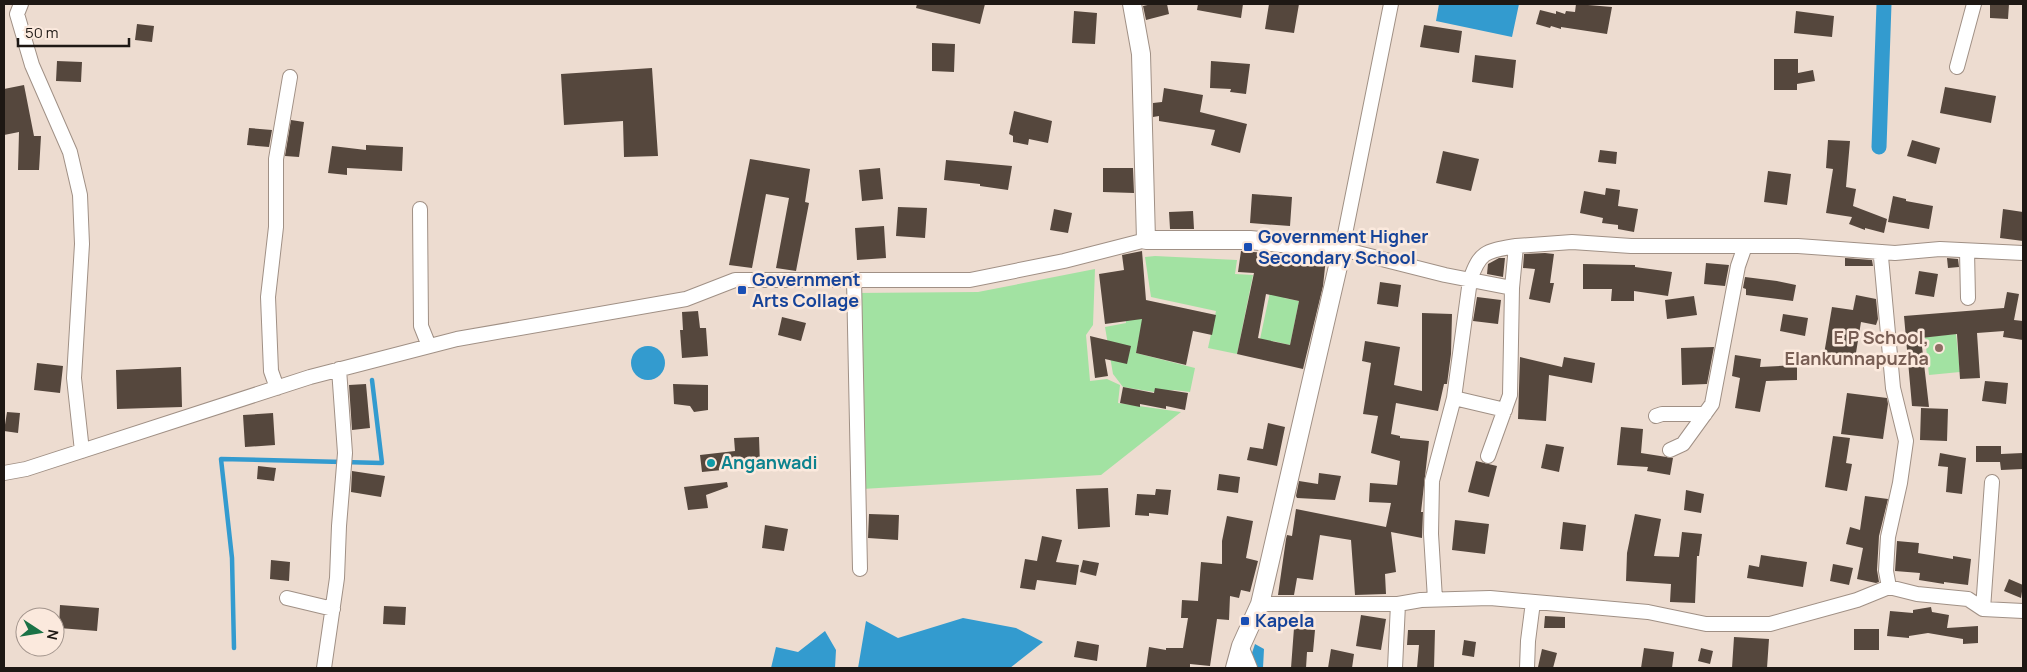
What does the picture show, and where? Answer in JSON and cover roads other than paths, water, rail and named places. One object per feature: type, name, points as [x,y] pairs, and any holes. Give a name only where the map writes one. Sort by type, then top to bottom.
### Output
[{"type":"street","points":[[21,4],[17,14],[32,65],[70,152],[80,195],[82,244],[74,378],[82,451]]},
{"type":"street","points":[[1132,4],[1142,54],[1146,240]]},
{"type":"street","points":[[1235,668],[1241,646],[1260,604],[1342,249],[1391,4]]},
{"type":"street","points":[[1957,67],[1974,4]]},
{"type":"street","points":[[277,388],[271,371],[268,296],[276,227],[276,159],[290,77]]},
{"type":"street","points":[[420,210],[421,326],[429,346]]},
{"type":"street","points":[[4,473],[26,469],[339,369],[485,334],[686,299],[735,280],[970,280],[1064,261],[1146,240],[1250,240],[1342,249],[1470,280],[1512,288]]},
{"type":"street","points":[[1435,599],[1431,534],[1432,481],[1454,398],[1470,280],[1476,262],[1483,255],[1493,250],[1516,246],[1572,242],[1631,246],[1798,246],[1895,253],[1940,249],[2023,253]]},
{"type":"street","points":[[1488,456],[1510,395],[1512,288],[1516,246]]},
{"type":"street","points":[[1670,450],[1683,444],[1712,404],[1738,266],[1745,246]]},
{"type":"street","points":[[1967,251],[1968,298]]},
{"type":"street","points":[[1882,252],[1893,388],[1906,441],[1900,484],[1888,537],[1886,571],[1889,587]]},
{"type":"street","points":[[854,279],[860,569]]},
{"type":"street","points":[[324,668],[337,578],[345,449],[339,369]]},
{"type":"street","points":[[1454,398],[1505,410]]},
{"type":"street","points":[[1656,416],[1662,414],[1705,414]]},
{"type":"street","points":[[1983,609],[1992,482]]},
{"type":"street","points":[[1260,604],[1398,604],[1435,599],[1490,598],[1648,612],[1706,624],[1770,624],[1857,600],[1889,587],[1917,594],[1968,599],[1983,609],[2023,612]]},
{"type":"street","points":[[287,598],[333,609]]},
{"type":"street","points":[[1527,668],[1533,602]]},
{"type":"street","points":[[1395,668],[1398,604]]},
{"type":"street","points":[[1241,646],[1250,668]]},
{"type":"water","points":[[1439,4],[1519,4],[1512,37],[1436,21]]},
{"type":"water","points":[[648,346],[660,351],[665,363],[660,375],[648,380],[636,375],[631,363],[636,351]]},
{"type":"water","points":[[963,618],[1016,628],[1043,642],[1010,668],[858,668],[866,621],[898,638]]},
{"type":"water","points":[[825,631],[836,650],[835,668],[771,668],[776,647],[798,652]]},
{"type":"water","points":[[1255,644],[1264,649],[1263,668],[1247,668]]},
{"type":"waterway","points":[[1879,147],[1884,4]]},
{"type":"waterway","points":[[234,648],[232,558],[221,459],[382,463],[372,380]]},
{"type":"place","name":"Government Higher Secondary School","points":[[1248,247]]},
{"type":"place","name":"Government Arts Collage","points":[[742,290]]},
{"type":"place","name":"E P School, Elankunnapuzha","points":[[1939,348]]},
{"type":"place","name":"Anganwadi","points":[[711,463]]},
{"type":"place","name":"Kapela","points":[[1245,621]]}]
